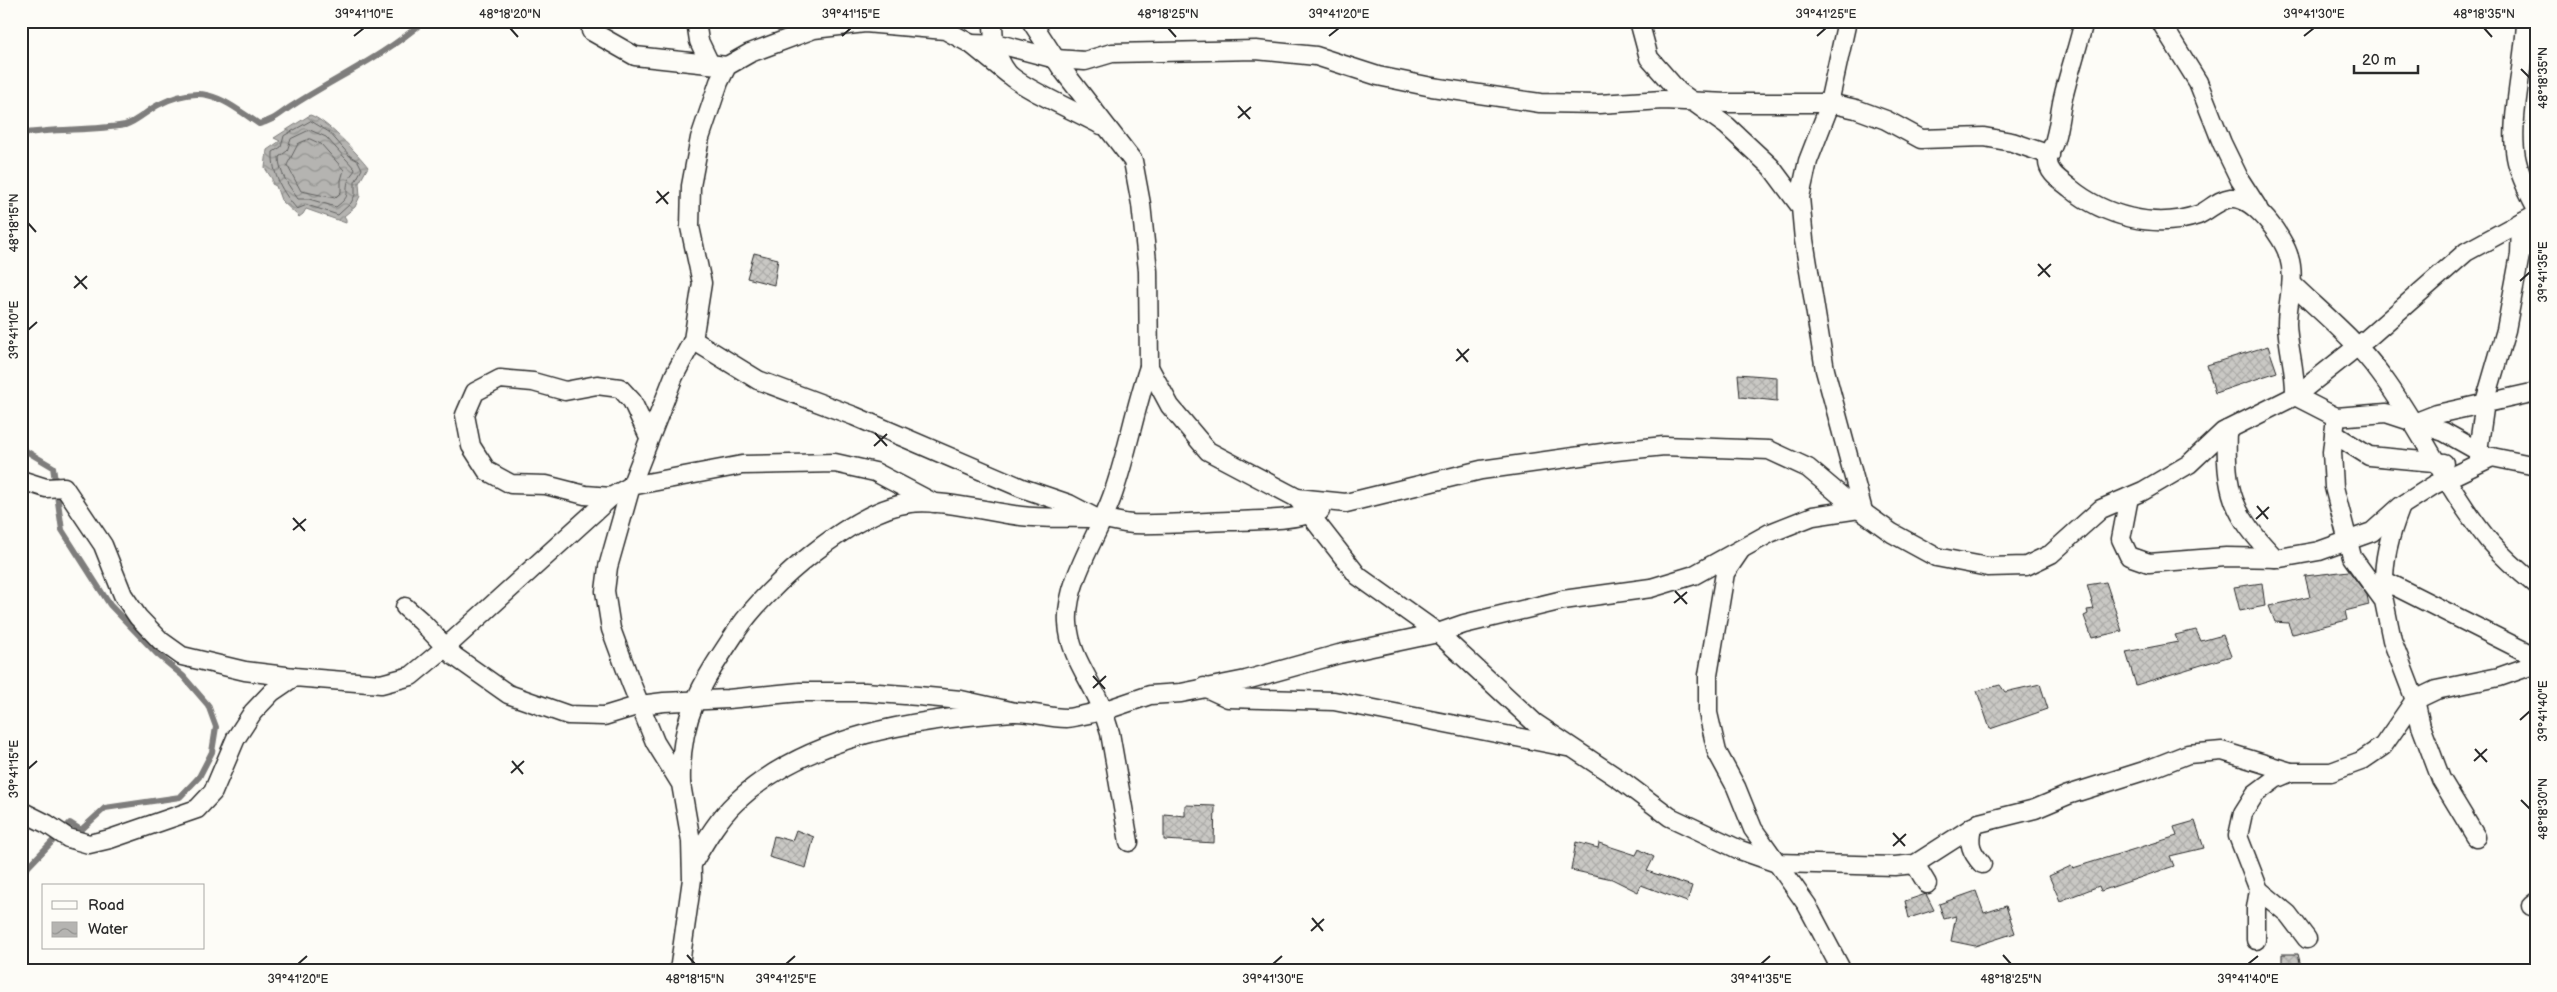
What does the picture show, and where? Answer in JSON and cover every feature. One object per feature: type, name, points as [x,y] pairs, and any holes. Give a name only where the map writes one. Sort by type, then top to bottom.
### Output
[{"type":"street","points":[[681,784],[655,742],[640,705],[611,629],[605,592],[608,566],[630,486],[674,376],[694,340],[702,283],[690,227],[691,186],[700,138],[718,82],[718,65],[699,41],[696,21]]},
{"type":"street","points":[[993,21],[993,45],[1008,74]]},
{"type":"street","points":[[1031,21],[1056,59],[1133,161],[1141,204],[1148,271],[1149,367],[1114,492],[1099,518],[1072,592],[1068,621],[1071,647],[1103,711],[1110,733],[1129,842]]},
{"type":"street","points":[[1639,21],[1650,58],[1678,91],[1728,126],[1771,167],[1800,206]]},
{"type":"street","points":[[1847,21],[1829,103],[1808,161],[1800,197],[1800,206],[1825,370],[1861,510]]},
{"type":"street","points":[[2084,21],[2048,160],[2051,172],[2080,196],[2106,212],[2135,219],[2167,220],[2198,214],[2218,201],[2234,198],[2248,203],[2260,211]]},
{"type":"street","points":[[2160,21],[2198,82],[2222,143],[2240,180],[2289,257],[2292,284],[2288,302],[2288,326],[2296,374],[2295,396]]},
{"type":"street","points":[[2526,21],[2525,48],[2515,122],[2516,156],[2536,207]]},
{"type":"street","points":[[591,31],[635,56],[718,65],[814,29],[860,22],[950,25],[1008,74],[1040,94],[1108,129]]},
{"type":"street","points":[[971,44],[1003,45],[1056,59],[1085,61],[1112,53],[1140,52],[1256,50],[1316,56],[1396,79],[1475,94],[1540,103],[1599,104],[1663,100],[1829,103],[1856,109],[1879,117],[1921,139],[1984,137],[2012,142],[2050,155]]},
{"type":"street","points":[[679,971],[686,931],[692,864],[691,840],[681,784],[680,755],[685,726],[694,701],[746,618],[777,584],[815,552],[869,516],[908,503],[934,503],[1044,518],[1099,518],[1132,524],[1292,519],[1346,503],[1480,470],[1664,446],[1769,450],[1808,468],[1892,533],[1936,557],[1988,566],[2026,566],[2051,554],[2101,509],[2129,497],[2189,464],[2227,430],[2295,396],[2358,346],[2466,252],[2528,218]]},
{"type":"street","points":[[2485,454],[2485,402],[2506,330],[2528,218]]},
{"type":"street","points":[[2292,284],[2358,346],[2382,375],[2414,423],[2446,478],[2489,541],[2536,585]]},
{"type":"street","points":[[694,340],[758,380],[854,416],[1022,488],[1070,504],[1099,518]]},
{"type":"street","points":[[1149,367],[1170,406],[1208,451],[1297,498],[1358,576],[1438,633],[1510,702],[1670,817],[1740,850],[1778,863],[1895,866],[1915,864],[1979,823],[2035,809],[2068,795],[2147,770],[2188,754],[2222,751],[2291,772],[2331,772],[2361,761],[2383,746],[2415,700],[2436,690],[2499,677],[2536,664]]},
{"type":"street","points":[[611,497],[585,495],[546,485],[511,484],[487,471],[471,446],[465,415],[475,392],[500,380],[533,382],[565,391],[597,385],[620,388],[632,401],[649,437]]},
{"type":"street","points":[[2414,423],[2436,414],[2536,392]]},
{"type":"street","points":[[2295,396],[2336,417],[2386,414],[2444,432],[2485,454],[2536,466]]},
{"type":"street","points":[[2336,417],[2332,452],[2334,487],[2352,557],[2384,601]]},
{"type":"street","points":[[2227,430],[2229,481],[2236,510],[2251,533],[2275,558]]},
{"type":"street","points":[[2334,434],[2369,456],[2449,463],[2485,454]]},
{"type":"street","points":[[2129,497],[2121,540],[2129,556],[2149,563],[2226,558],[2275,558],[2319,551],[2372,532],[2401,506],[2485,454]]},
{"type":"street","points":[[21,480],[55,488],[103,545],[123,595],[138,618],[161,641],[182,656],[245,671],[381,684],[411,676],[446,647],[611,497],[630,486],[742,465],[835,463],[874,472],[934,503]]},
{"type":"street","points":[[1297,498],[1346,503]]},
{"type":"street","points":[[2401,506],[2388,540],[2383,566],[2384,601],[2392,640],[2415,700],[2421,726],[2440,778],[2476,837]]},
{"type":"street","points":[[405,607],[454,656],[508,694],[568,715],[604,716],[640,705],[800,692],[865,692],[961,700],[1015,712],[1066,718],[1103,711],[1150,695],[1180,693],[1246,680],[1381,643],[1438,633],[1464,624],[1563,600],[1651,588],[1694,575],[1770,534],[1813,516],[1861,510]]},
{"type":"street","points":[[1741,549],[1725,573],[1708,675],[1708,713],[1717,752],[1736,787],[1753,829],[1807,905],[1842,971]]},
{"type":"street","points":[[2383,580],[2536,657]]},
{"type":"street","points":[[21,811],[47,824],[68,838],[88,844],[110,840],[196,809],[213,792],[236,738],[253,712],[272,692],[294,677]]},
{"type":"street","points":[[1204,687],[1228,698],[1334,702],[1572,748]]},
{"type":"street","points":[[692,864],[713,828],[736,802],[768,776],[799,758],[839,743],[884,731],[938,720],[1015,712]]},
{"type":"street","points":[[2291,772],[2275,779],[2255,794],[2243,813],[2238,836],[2259,890],[2288,914],[2307,939]]},
{"type":"street","points":[[1972,827],[1969,839],[1971,853],[1982,864]]},
{"type":"street","points":[[1915,864],[1927,884]]},
{"type":"street","points":[[2256,940],[2256,908],[2259,890]]},
{"type":"water","points":[[310,115],[332,130],[368,167],[359,183],[360,196],[355,207],[344,216],[346,223],[306,209],[299,217],[281,200],[276,186],[272,184],[272,179],[265,168],[267,150],[280,141],[274,138]]},
{"type":"building","points":[[754,253],[778,259],[774,285],[747,278]]},
{"type":"building","points":[[2268,346],[2277,372],[2215,393],[2207,365]]},
{"type":"building","points":[[1738,374],[1777,377],[1777,401],[1740,397]]},
{"type":"building","points":[[2349,571],[2367,595],[2369,605],[2345,611],[2347,620],[2292,634],[2288,623],[2275,622],[2269,606],[2310,597],[2305,576]]},
{"type":"building","points":[[2106,582],[2122,631],[2092,638],[2084,616],[2088,614],[2087,610],[2094,609],[2087,585]]},
{"type":"building","points":[[2262,583],[2265,606],[2240,611],[2234,587]]},
{"type":"building","points":[[2196,630],[2201,641],[2223,635],[2231,656],[2136,685],[2126,652],[2178,642],[2175,635]]},
{"type":"building","points":[[2040,684],[2048,709],[1990,729],[1977,691],[2000,685],[2005,692]]},
{"type":"building","points":[[1185,805],[1215,806],[1214,843],[1164,840],[1164,814],[1185,816]]},
{"type":"building","points":[[2195,821],[2204,848],[2170,856],[2174,866],[2101,891],[2099,886],[2060,901],[2049,876],[2071,866],[2073,868],[2177,836],[2174,827]]},
{"type":"building","points":[[796,830],[814,837],[806,868],[769,857],[774,836],[792,841]]},
{"type":"building","points":[[1576,842],[1598,848],[1599,843],[1636,855],[1639,849],[1654,857],[1647,871],[1692,886],[1687,902],[1641,885],[1638,892],[1612,879],[1571,870]]},
{"type":"building","points":[[1976,891],[1984,913],[2006,906],[2015,933],[1975,946],[1951,941],[1956,916],[1944,919],[1939,904]]},
{"type":"building","points":[[1926,894],[1934,910],[1909,918],[1905,901]]},
{"type":"building","points":[[2282,954],[2298,954],[2302,970],[2282,971]]},
{"type":"waterway","points":[[21,134],[125,125],[158,105],[174,98],[200,94],[222,100],[259,124],[274,118],[377,55],[424,21]]},
{"type":"waterway","points":[[21,448],[53,467],[62,530],[110,605],[157,654],[183,676],[208,705],[216,727],[212,752],[199,777],[180,797],[105,808],[81,830],[70,823],[25,870],[21,880]]}]
